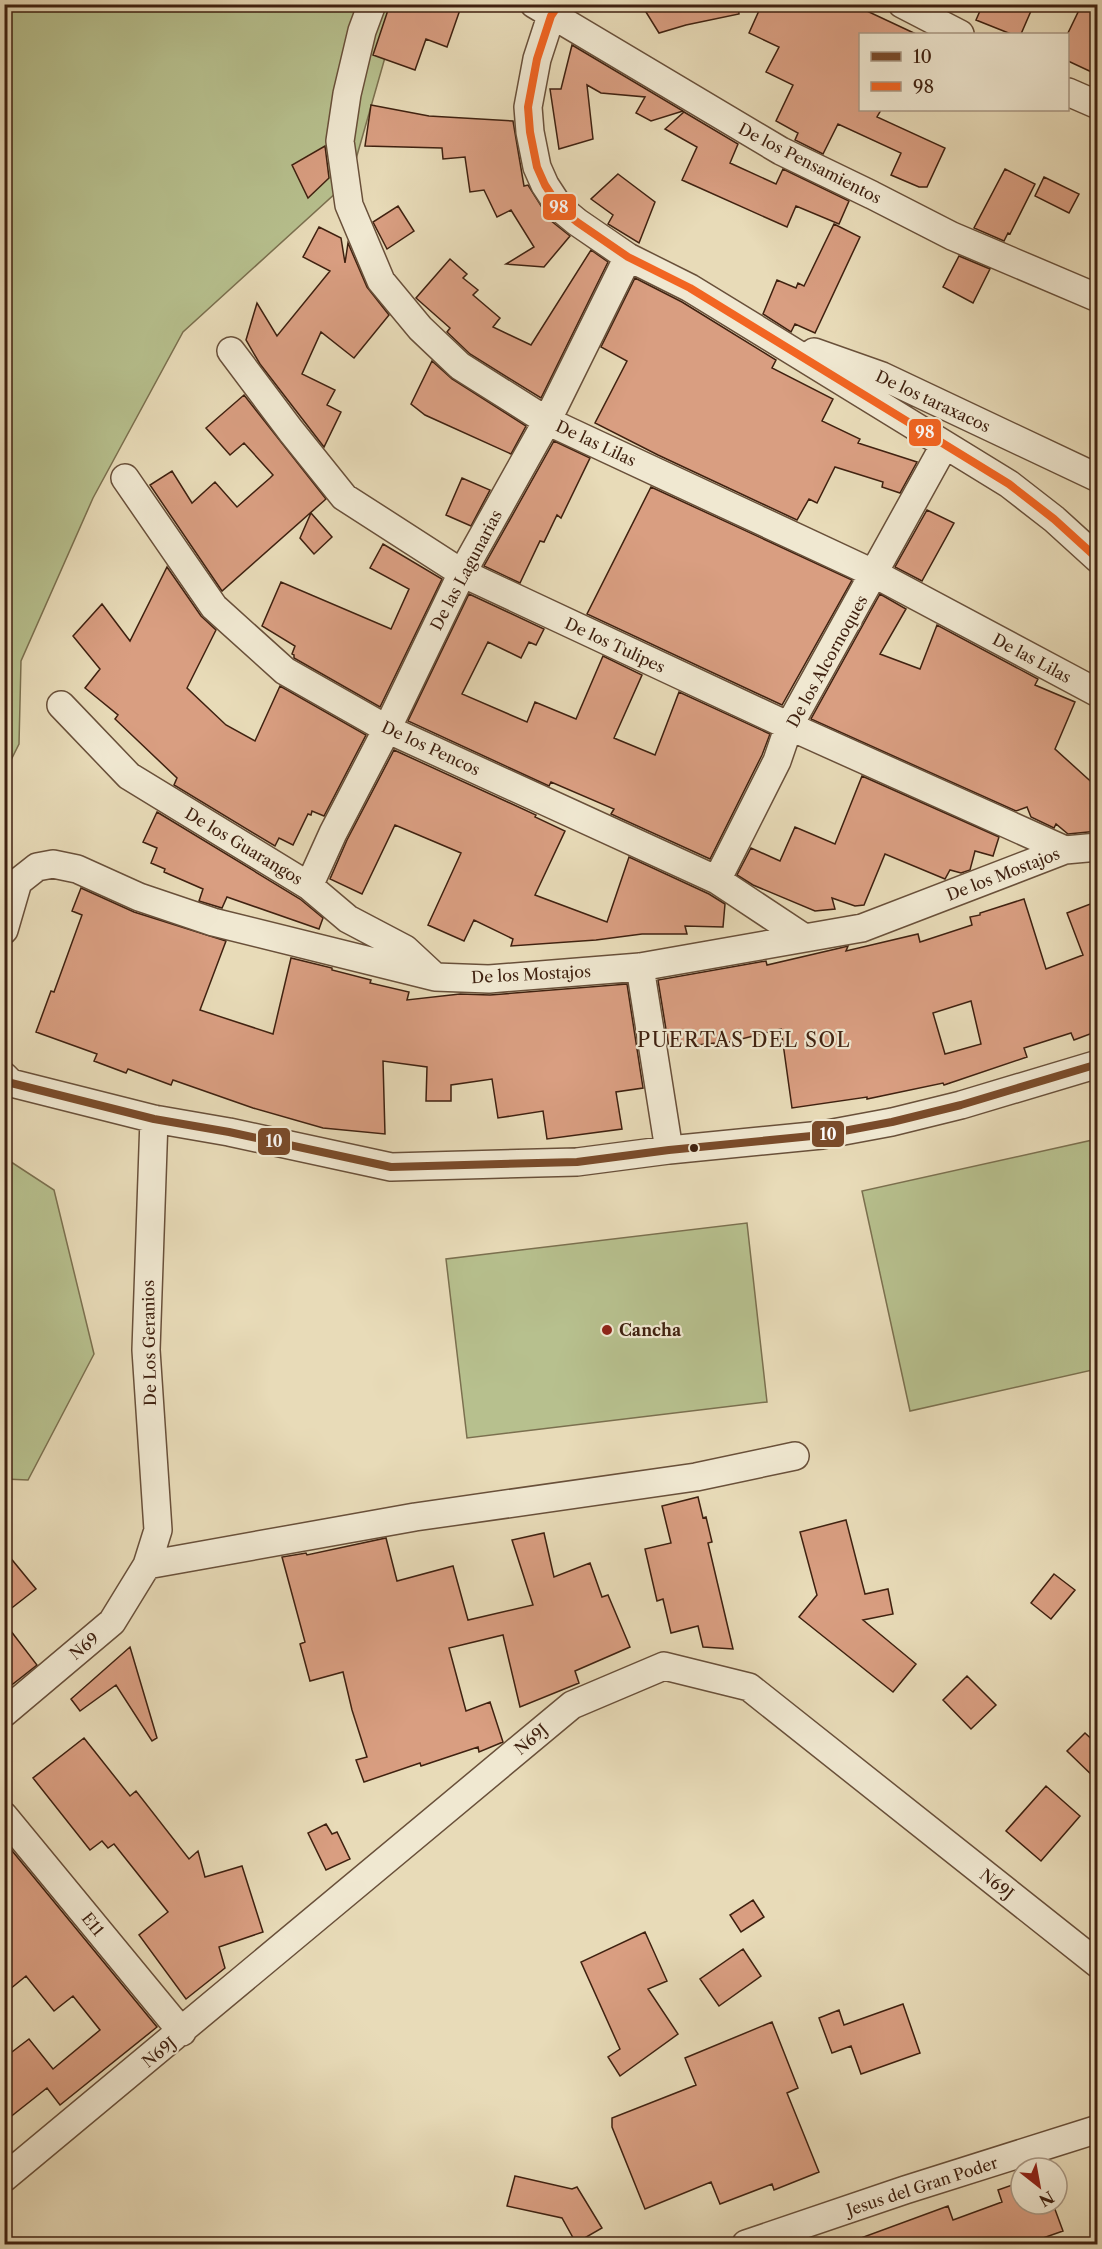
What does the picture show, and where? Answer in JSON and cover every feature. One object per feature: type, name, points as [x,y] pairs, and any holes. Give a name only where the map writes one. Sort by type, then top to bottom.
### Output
[{"type":"street","name":"De las Lilas","points":[[372,4],[362,31],[347,94],[340,141],[349,205],[381,281],[420,328],[460,366],[547,421],[875,574],[1098,693]]},
{"type":"street","points":[[902,4],[958,33]]},
{"type":"street","points":[[548,8],[528,107],[537,167],[544,186],[560,207],[576,222],[628,257],[690,288],[1009,484],[1054,519],[1098,559]]},
{"type":"street","name":"De los Pensamientos","points":[[548,8],[781,152],[952,236],[1098,297]]},
{"type":"street","points":[[1069,92],[1098,105]]},
{"type":"street","name":"De las Lagunarias","points":[[309,886],[462,573],[547,421],[628,257]]},
{"type":"street","name":"De los taraxacos","points":[[765,334],[882,376],[1098,478]]},
{"type":"street","name":"De los Tulipes","points":[[231,351],[344,497],[462,573],[789,726],[1065,850]]},
{"type":"street","name":"De los Alcornoques","points":[[717,880],[777,761],[789,726],[944,446]]},
{"type":"street","name":"De los Pencos","points":[[125,478],[214,607],[285,671],[387,729],[717,880],[803,937]]},
{"type":"street","name":"De los Guarangos","points":[[61,705],[129,776],[309,886],[348,919],[405,948],[435,977]]},
{"type":"street","name":"De los Mostajos","points":[[4,930],[18,882],[37,867],[53,864],[77,869],[139,897],[213,922],[435,977],[489,980],[640,967],[862,928],[1065,850],[1098,847]]},
{"type":"street","points":[[640,967],[669,1150]]},
{"type":"street","points":[[8,1080],[154,1119],[229,1132],[391,1167],[576,1162],[822,1135],[892,1122],[961,1105],[1098,1064]]},
{"type":"street","name":"De Los Geranios","points":[[147,1565],[158,1530],[146,1350],[154,1119]]},
{"type":"street","points":[[147,1565],[415,1516],[696,1477],[795,1456]]},
{"type":"street","name":"N69","points":[[4,1713],[112,1622],[147,1565]]},
{"type":"street","name":"N69J","points":[[4,2178],[572,1705],[664,1666],[749,1687],[1097,1962]]},
{"type":"street","name":"E11","points":[[4,1816],[182,2032]]},
{"type":"street","name":"Jesus del Gran Poder","points":[[746,2244],[905,2190],[1098,2129]]},
{"type":"green space","points":[[5,5],[400,5],[350,180],[183,332],[93,498],[21,661],[19,744],[5,772]]},
{"type":"green space","points":[[1097,1139],[1097,1369],[910,1411],[862,1191]]},
{"type":"green space","points":[[5,1158],[54,1190],[94,1354],[28,1480],[5,1479]]},
{"type":"green space","name":"Cancha","points":[[747,1223],[767,1402],[467,1438],[446,1259]]},
{"type":"building","points":[[390,4],[462,4],[447,47],[426,39],[415,70],[373,55]]},
{"type":"building","points":[[641,4],[738,4],[739,14],[659,33]]},
{"type":"building","points":[[762,4],[852,4],[914,33],[859,33],[859,111],[880,111],[877,117],[945,148],[927,187],[919,187],[891,175],[901,153],[838,124],[823,154],[795,140],[798,133],[776,121],[793,85],[766,72],[779,47],[749,33]]},
{"type":"building","points":[[983,4],[1034,4],[1021,33],[1008,33],[976,20]]},
{"type":"building","points":[[1082,4],[1098,4],[1098,75],[1069,61],[1068,33]]},
{"type":"building","points":[[572,45],[683,111],[651,121],[636,113],[645,97],[601,93],[587,85],[593,139],[559,149],[550,89],[561,89]]},
{"type":"building","points":[[371,105],[429,116],[513,121],[524,186],[528,185],[550,220],[570,236],[544,267],[506,264],[534,247],[511,210],[497,217],[484,190],[470,192],[465,157],[443,159],[442,148],[365,146]]},
{"type":"building","points":[[684,112],[738,144],[730,163],[776,184],[783,169],[849,201],[839,224],[796,206],[787,227],[682,180],[697,147],[665,129]]},
{"type":"building","points":[[325,146],[329,178],[308,198],[292,165]]},
{"type":"building","points":[[1005,169],[1035,184],[1010,234],[1008,233],[1004,241],[974,228]]},
{"type":"building","points":[[618,174],[655,202],[639,243],[608,224],[613,215],[591,199]]},
{"type":"building","points":[[1044,177],[1079,194],[1069,213],[1035,196]]},
{"type":"building","points":[[398,206],[414,231],[387,249],[373,222]]},
{"type":"building","points":[[834,224],[860,237],[815,333],[795,324],[791,332],[763,314],[777,280],[796,288],[798,283],[804,286]]},
{"type":"building","points":[[319,227],[341,238],[345,263],[348,243],[367,287],[389,315],[354,358],[321,332],[302,374],[335,390],[327,405],[341,412],[324,447],[260,364],[246,340],[257,303],[277,336],[330,271],[303,257]]},
{"type":"building","points":[[591,250],[608,262],[541,398],[470,354],[447,332],[450,328],[416,298],[450,259],[467,274],[463,278],[478,290],[473,295],[500,318],[493,327],[531,345]]},
{"type":"building","points":[[959,256],[990,269],[973,303],[943,287]]},
{"type":"building","points":[[635,278],[682,302],[776,360],[772,368],[833,399],[822,421],[860,439],[858,443],[917,462],[900,493],[882,487],[883,482],[835,467],[817,503],[809,499],[797,520],[595,423],[627,361],[601,347]]},
{"type":"building","points":[[432,361],[452,379],[526,426],[511,454],[425,415],[411,404]]},
{"type":"building","points":[[244,395],[326,499],[222,591],[150,485],[172,471],[192,503],[215,482],[237,507],[270,478],[273,475],[244,443],[230,455],[206,428]]},
{"type":"building","points":[[554,441],[590,458],[561,518],[557,515],[544,542],[540,541],[520,583],[484,566]]},
{"type":"building","points":[[462,478],[490,490],[471,526],[446,515]]},
{"type":"building","points":[[651,487],[852,580],[782,705],[587,614]]},
{"type":"building","points":[[927,510],[954,523],[922,581],[895,567]]},
{"type":"building","points":[[311,513],[332,537],[314,554],[300,538]]},
{"type":"building","points":[[383,544],[442,579],[380,707],[294,658],[292,654],[295,646],[262,626],[281,582],[391,629],[409,589],[370,568]]},
{"type":"building","points":[[167,567],[201,616],[216,630],[187,688],[226,725],[255,741],[280,686],[366,735],[324,816],[312,811],[311,815],[308,814],[293,845],[279,838],[275,846],[174,785],[177,778],[115,719],[118,715],[85,688],[100,669],[73,636],[102,604],[130,641]]},
{"type":"building","points":[[469,594],[544,629],[536,645],[529,642],[521,658],[488,642],[462,694],[527,722],[535,702],[576,719],[603,656],[642,675],[614,738],[655,755],[679,692],[770,734],[762,755],[710,859],[611,814],[614,809],[551,782],[549,786],[408,721]]},
{"type":"building","points":[[880,594],[906,609],[880,654],[920,669],[937,625],[1038,679],[1035,685],[1075,702],[1055,749],[1098,788],[1098,831],[1068,834],[1056,824],[1054,828],[1031,817],[1027,807],[1016,811],[811,719]]},
{"type":"building","points":[[394,750],[536,815],[535,817],[565,831],[535,895],[607,922],[629,857],[709,894],[725,904],[723,927],[685,926],[687,934],[642,934],[511,946],[513,939],[474,920],[464,941],[428,925],[461,853],[395,825],[362,894],[330,879],[347,840]]},
{"type":"building","points":[[862,776],[999,837],[993,856],[975,851],[970,870],[961,873],[950,870],[945,879],[885,854],[864,905],[855,906],[832,898],[835,909],[815,911],[753,885],[737,875],[751,848],[780,861],[795,827],[835,844]]},
{"type":"building","points":[[157,812],[300,899],[323,918],[319,929],[227,897],[222,908],[199,901],[203,889],[164,872],[165,869],[151,863],[157,848],[143,842]]},
{"type":"building","points":[[81,888],[134,912],[226,941],[200,1010],[273,1034],[291,958],[371,980],[370,983],[409,992],[407,1000],[460,994],[490,995],[627,984],[643,1088],[616,1092],[622,1129],[547,1139],[543,1111],[498,1118],[492,1079],[451,1085],[451,1101],[426,1101],[427,1067],[383,1061],[385,1134],[323,1128],[253,1108],[173,1080],[171,1085],[128,1069],[126,1073],[94,1061],[97,1054],[36,1032],[51,991],[54,992],[82,915],[72,911]]},
{"type":"building","points":[[1024,899],[1046,969],[1083,955],[1067,913],[1098,901],[1098,1031],[1074,1040],[1071,1033],[1024,1048],[1027,1057],[944,1085],[943,1083],[867,1099],[867,1097],[792,1108],[781,1029],[714,1046],[714,1043],[669,1048],[658,980],[766,961],[767,965],[848,946],[846,951],[918,934],[920,942],[972,925],[970,917],[980,915],[980,913]],"holes":[[[971,1001],[981,1044],[945,1054],[933,1013]]]},
{"type":"building","points":[[698,1497],[712,1542],[708,1543],[733,1649],[703,1647],[698,1626],[671,1633],[663,1599],[657,1601],[645,1549],[671,1543],[662,1506]]},
{"type":"building","points":[[846,1520],[865,1594],[888,1589],[893,1614],[863,1620],[916,1664],[893,1692],[799,1617],[817,1595],[800,1532]]},
{"type":"building","points":[[544,1533],[554,1577],[590,1563],[602,1597],[608,1595],[630,1647],[575,1671],[579,1683],[520,1707],[503,1635],[449,1648],[466,1711],[490,1702],[503,1742],[479,1752],[478,1747],[364,1782],[356,1760],[367,1757],[343,1672],[310,1681],[300,1644],[305,1642],[282,1557],[306,1553],[307,1555],[386,1538],[397,1581],[453,1566],[468,1620],[533,1605],[512,1540]]},
{"type":"building","points":[[4,1550],[36,1589],[4,1614]]},
{"type":"building","points":[[1054,1574],[1075,1590],[1051,1619],[1031,1603]]},
{"type":"building","points":[[4,1622],[37,1665],[4,1691]]},
{"type":"building","points":[[130,1647],[157,1738],[152,1741],[116,1685],[80,1711],[71,1699]]},
{"type":"building","points":[[967,1676],[996,1705],[971,1729],[943,1700]]},
{"type":"building","points":[[1085,1733],[1098,1745],[1098,1781],[1067,1751]]},
{"type":"building","points":[[84,1738],[130,1796],[136,1791],[189,1859],[198,1851],[205,1877],[242,1866],[263,1932],[219,1947],[225,1968],[186,1999],[139,1935],[168,1912],[114,1844],[108,1848],[102,1841],[90,1850],[33,1778]]},
{"type":"building","points":[[1046,1786],[1080,1816],[1041,1861],[1006,1831]]},
{"type":"building","points":[[326,1824],[332,1834],[337,1832],[350,1859],[326,1870],[308,1833]]},
{"type":"building","points":[[4,1841],[157,2027],[60,2105],[47,2088],[4,2122],[4,2058],[29,2039],[53,2069],[100,2030],[73,1996],[54,2011],[26,1976],[4,1994]]},
{"type":"building","points":[[753,1900],[764,1917],[741,1932],[730,1915]]},
{"type":"building","points":[[645,1932],[667,1981],[648,1989],[678,2034],[620,2076],[608,2057],[620,2049],[581,1962]]},
{"type":"building","points":[[743,1949],[761,1976],[719,2006],[700,1979]]},
{"type":"building","points":[[903,2004],[920,2053],[861,2074],[851,2046],[832,2053],[819,2018],[839,2010],[844,2025]]},
{"type":"building","points":[[772,2022],[798,2088],[787,2093],[819,2172],[774,2190],[772,2184],[720,2204],[711,2182],[645,2209],[612,2127],[612,2118],[696,2085],[685,2058]]},
{"type":"building","points":[[515,2176],[572,2189],[577,2187],[602,2228],[576,2243],[562,2218],[507,2206]]},
{"type":"building","points":[[1009,2186],[1009,2216],[1057,2216],[1063,2231],[1026,2244],[850,2244],[850,2242],[948,2206],[953,2220],[1002,2202],[998,2190]]},
{"type":"transit line","name":"98","points":[[559,4],[551,16],[537,59],[528,107],[537,167],[545,185],[560,208],[628,257],[690,288],[1009,484],[1054,519],[1098,559]]},
{"type":"transit line","name":"10","points":[[4,1076],[11,1083],[154,1119],[229,1132],[391,1167],[577,1162],[669,1150],[822,1135],[892,1122],[961,1105],[1098,1064]]},
{"type":"place","name":"Cancha","points":[[607,1330]]},
{"type":"district","name":"PUERTAS DEL SOL","points":[[744,1040]]}]
